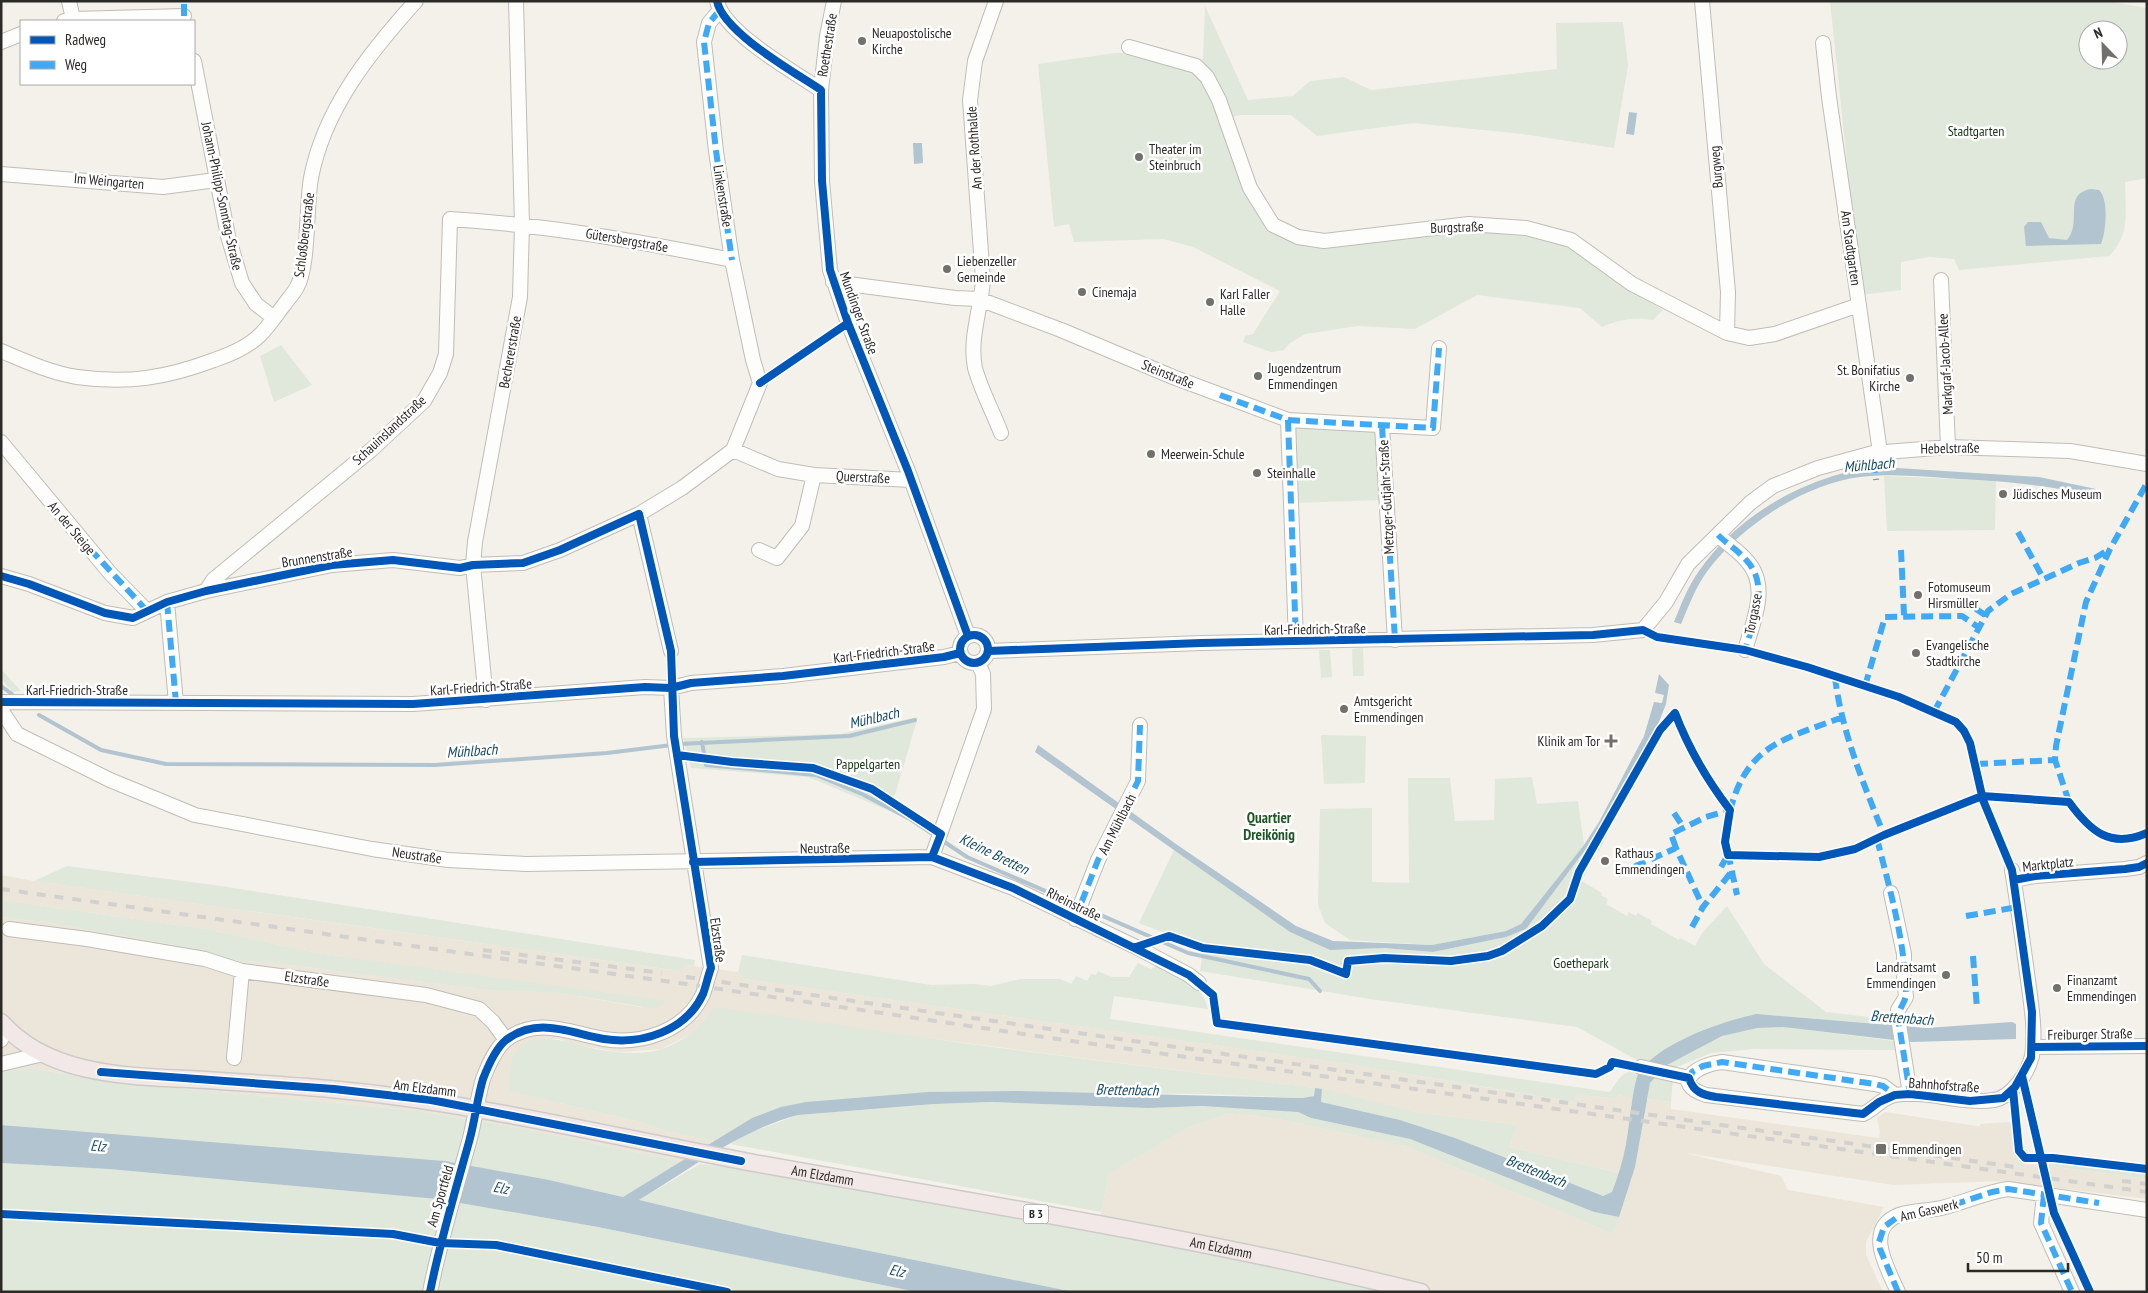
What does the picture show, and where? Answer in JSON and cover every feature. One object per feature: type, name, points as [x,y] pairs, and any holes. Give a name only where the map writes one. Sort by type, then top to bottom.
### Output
[{"type":"main road","name":"Am Elzdamm","points":[[2,1029],[43,1054],[79,1068],[101,1072],[334,1090],[477,1108],[727,1158],[1281,1260],[1421,1292]]},
{"type":"street","points":[[69,1],[69,20],[184,18],[184,1]]},
{"type":"street","name":"Schloßbergstraße","points":[[1,351],[31,364],[75,377],[134,380],[167,376],[222,357],[260,336],[298,286],[304,257],[311,178],[328,128],[361,67],[383,38],[416,1]]},
{"type":"street","name":"Bechererstraße","points":[[486,700],[473,565],[475,542],[520,298],[522,224],[516,1]]},
{"type":"street","name":"Roethestraße","points":[[821,90],[827,36],[834,1]]},
{"type":"street","name":"An der Rothhalde","points":[[996,1],[975,61],[970,100],[983,280],[979,299],[974,355],[975,368],[1001,433]]},
{"type":"street","name":"Burgweg","points":[[1702,1],[1728,292],[1727,333]]},
{"type":"street","points":[[718,6],[758,48],[821,90]]},
{"type":"street","name":"Linkenstraße","points":[[718,6],[709,23],[704,42],[716,151],[732,260],[753,360],[760,383],[733,450]]},
{"type":"street","points":[[1,42],[20,34]]},
{"type":"street","name":"Am Stadtgarten","points":[[1824,43],[1829,97],[1880,452]]},
{"type":"street","name":"Burgstraße","points":[[1130,47],[1196,66],[1207,77],[1219,100],[1250,188],[1274,225],[1291,234],[1324,241],[1469,224],[1526,228],[1571,240],[1632,284],[1727,333],[1749,338],[1775,334],[1859,305]]},
{"type":"street","name":"Johann-Philipp-Sonntag-Straße","points":[[195,66],[228,236],[242,283],[256,304],[274,318]]},
{"type":"street","name":"Mundinger Straße","points":[[821,90],[822,181],[825,231],[833,282],[911,480],[968,636]]},
{"type":"street","name":"Im Weingarten","points":[[1,174],[163,186],[216,180]]},
{"type":"street","name":"Schauinslandstraße","points":[[206,591],[213,580],[357,462],[424,401],[440,373],[446,354],[450,219],[522,224]]},
{"type":"street","name":"Gütersbergstraße","points":[[522,224],[624,238],[732,260]]},
{"type":"street","name":"Markgraf-Jacob-Allee","points":[[1941,280],[1948,447]]},
{"type":"street","name":"Steinstraße","points":[[833,282],[955,298],[979,299],[1061,330],[1173,378],[1288,420],[1382,426]]},
{"type":"street","name":"Metzger-Gutjahr-Straße","points":[[1395,640],[1382,426],[1433,428],[1439,348]]},
{"type":"street","points":[[1288,420],[1296,641]]},
{"type":"street","name":"An der Steige","points":[[1,442],[105,567],[147,611]]},
{"type":"street","name":"Hebelstraße","points":[[1643,630],[1660,610],[1688,564],[1725,541],[1750,503],[1773,486],[1818,468],[1880,452],[1948,447],[2070,450],[2147,464]]},
{"type":"street","name":"Brunnenstraße","points":[[1,576],[29,584],[105,613],[133,618],[167,602],[206,591],[332,565],[393,560],[460,568],[473,565],[524,563],[560,550],[639,514],[682,488],[733,450]]},
{"type":"street","name":"Querstraße","points":[[733,450],[778,469],[814,475],[911,480]]},
{"type":"street","points":[[759,550],[777,558],[783,554],[802,526],[814,475]]},
{"type":"street","points":[[639,514],[671,651]]},
{"type":"street","name":"Torgasse","points":[[1725,541],[1747,561],[1758,578],[1758,603],[1745,650]]},
{"type":"street","points":[[167,602],[176,702]]},
{"type":"street","name":"Karl-Friedrich-Straße","points":[[988,651],[1296,641],[1612,635],[1643,630]]},
{"type":"street","points":[[978,635],[986,641],[988,651],[984,660],[978,663],[966,661],[960,653],[961,643],[968,636],[978,635]]},
{"type":"street","name":"Karl-Friedrich-Straße","points":[[1,702],[413,704],[645,687],[671,688],[691,683],[783,676],[944,657],[960,653]]},
{"type":"street","points":[[933,855],[984,709],[983,674],[978,663]]},
{"type":"street","name":"Elzstraße","points":[[477,1108],[483,1079],[495,1052],[506,1040],[531,1028],[564,1028],[604,1039],[642,1040],[674,1027],[703,994],[711,968],[674,736],[671,688]]},
{"type":"street","name":"Neustraße","points":[[1,710],[17,734],[110,780],[195,815],[372,849],[448,860],[526,864],[693,862],[933,855]]},
{"type":"street","name":"Am Mühlbach","points":[[1075,919],[1098,860],[1130,801],[1138,781],[1140,724]]},
{"type":"street","name":"Rheinstraße","points":[[933,855],[1013,888],[1189,975],[1199,983]]},
{"type":"street","name":"Marktplatz","points":[[2013,875],[2035,876],[2094,872],[2144,865]]},
{"type":"street","name":"Bahnhofstraße","points":[[1895,1095],[1883,1086],[1875,1084],[1722,1062],[1698,1068],[1692,1072],[1689,1078],[1690,1084],[1698,1093],[1716,1097],[1863,1114],[1875,1105],[1895,1095],[1910,1094],[1970,1101],[2003,1098],[2010,1093],[2022,1076],[2031,1058],[2033,1047],[2032,1012],[2013,875]]},
{"type":"street","points":[[1891,893],[1904,954],[1906,996],[1898,1010],[1898,1023],[1910,1094]]},
{"type":"street","name":"Elzstraße","points":[[9,929],[87,939],[205,959],[242,971],[426,995],[479,1009],[493,1022],[506,1040]]},
{"type":"street","points":[[234,1058],[242,971]]},
{"type":"street","name":"Freiburger Straße","points":[[2033,1047],[2147,1046]]},
{"type":"street","points":[[1,1064],[43,1054]]},
{"type":"street","points":[[1641,1068],[1689,1078]]},
{"type":"street","points":[[1875,1084],[1875,1105]]},
{"type":"street","name":"Am Sportfeld","points":[[430,1292],[441,1238],[470,1139],[477,1108]]},
{"type":"street","name":"Am Gaswerk","points":[[1898,1292],[1880,1250],[1879,1242],[1884,1227],[1895,1217],[1953,1205],[2008,1188],[2147,1210]]},
{"type":"street","points":[[2044,1195],[2041,1223],[2072,1292]]},
{"type":"shaded area","points":[[1,875],[680,971],[687,965],[738,972],[744,979],[1348,1064],[1574,1102],[1576,1094],[1615,1099],[1616,1095],[1671,1102],[1671,1109],[1879,1138],[1880,1132],[1877,1118],[1885,1112],[1977,1126],[1980,1126],[1980,1124],[2010,1122],[2024,1163],[2147,1179],[2147,1199],[2003,1181],[1894,1185],[1685,1153],[1781,1176],[1788,1190],[1884,1207],[1866,1242],[1866,1255],[1883,1292],[1379,1292],[1350,1282],[1097,1233],[1109,1174],[1187,1128],[1229,1113],[1278,1119],[1405,1146],[1613,1234],[1632,1176],[1509,1147],[1517,1125],[1421,1113],[1315,1088],[896,1034],[708,1016],[691,1034],[661,1049],[620,1052],[576,1045],[559,1039],[544,1039],[526,1043],[514,1054],[508,1091],[640,1122],[665,1131],[715,1141],[683,1162],[503,1125],[418,1111],[103,1081],[30,1068],[1,1072],[1,917],[45,922],[191,948],[239,961],[267,962],[487,990],[560,993],[640,1007],[666,1002],[317,953],[206,929],[1,900]]},
{"type":"green space","name":"Stadtgarten","points":[[1830,1],[2105,1],[2147,8],[2147,178],[2125,182],[2126,212],[2124,231],[2116,248],[2109,256],[1959,270],[1954,259],[1929,257],[1901,262],[1901,290],[1861,295]]},
{"type":"green space","points":[[1205,6],[1248,100],[1293,96],[1310,81],[1344,77],[1371,90],[1557,69],[1556,23],[1623,22],[1628,66],[1614,148],[1523,134],[1413,123],[1317,136],[1291,115],[1240,115],[1218,121],[1245,193],[1300,243],[1400,233],[1471,230],[1505,232],[1538,237],[1568,246],[1586,256],[1615,280],[1663,310],[1653,320],[1627,319],[1602,327],[1580,308],[1477,295],[1415,329],[1358,326],[1305,334],[1289,344],[1284,350],[1271,352],[1243,342],[1245,336],[1253,334],[1280,291],[1193,247],[1164,239],[1074,242],[1069,224],[1054,227],[1038,64],[1115,53],[1130,53],[1196,66],[1203,59]]},
{"type":"green space","points":[[281,345],[312,385],[274,402],[260,356]]},
{"type":"green space","points":[[1293,424],[1376,430],[1381,500],[1295,503]]},
{"type":"green space","points":[[1884,476],[1996,481],[1995,530],[1887,531]]},
{"type":"green space","points":[[1363,648],[1364,676],[1353,676],[1352,649]]},
{"type":"green space","points":[[1319,650],[1330,650],[1332,677],[1321,678]]},
{"type":"green space","points":[[1,669],[21,691],[13,692],[1,679]]},
{"type":"green space","name":"Pappelgarten","points":[[918,717],[890,811],[808,777],[691,768],[683,738],[840,734]]},
{"type":"green space","points":[[1321,735],[1366,736],[1365,783],[1324,784]]},
{"type":"green space","points":[[1532,777],[1537,804],[1578,801],[1584,845],[1521,924],[1506,931],[1432,945],[1350,940],[1325,923],[1318,905],[1320,809],[1372,808],[1372,882],[1409,883],[1408,778],[1450,778],[1455,821],[1494,820],[1495,779]]},
{"type":"green space","name":"Goethepark","points":[[1626,787],[1631,793],[1604,835],[1607,836],[1599,851],[1596,850],[1582,881],[1602,893],[1601,895],[1608,899],[1606,904],[1627,916],[1629,912],[1636,916],[1638,913],[1652,921],[1651,924],[1679,940],[1680,938],[1695,946],[1702,933],[1727,906],[1764,964],[1826,1012],[1886,1019],[1890,1021],[1891,1025],[1757,1014],[1693,1036],[1656,1055],[1648,1063],[1635,1059],[1577,1027],[1370,999],[1200,971],[1203,948],[1139,923],[1174,850],[1290,932],[1330,950],[1384,948],[1433,952],[1506,937],[1526,929],[1606,822]]},
{"type":"green space","points":[[67,866],[221,886],[695,960],[694,966],[687,965],[681,971],[34,881]]},
{"type":"green space","points":[[1,900],[206,929],[317,953],[666,1001],[657,1008],[650,1008],[560,993],[487,990],[267,962],[239,961],[191,948],[45,922],[1,917]]},
{"type":"green space","points":[[742,955],[931,985],[973,984],[991,986],[1020,979],[1061,979],[1071,984],[1076,976],[1087,981],[1091,974],[1096,975],[1098,971],[1112,977],[1129,977],[1138,963],[1151,969],[1159,964],[1195,986],[1205,1000],[1208,1009],[1114,996],[1110,1019],[1610,1092],[1623,1075],[1631,1071],[1642,1070],[1634,1098],[1617,1095],[1616,1099],[1576,1094],[1575,1102],[1348,1064],[744,979],[738,972]]},
{"type":"green space","points":[[715,1007],[969,1044],[1315,1088],[1314,1096],[1303,1098],[1208,1094],[989,1092],[752,1118],[715,1141],[665,1131],[640,1122],[508,1091],[513,1057],[523,1045],[532,1040],[555,1040],[616,1052],[640,1053],[655,1051],[671,1046],[686,1037]]},
{"type":"green space","points":[[1783,1027],[1895,1041],[1896,1050],[1753,1049],[1711,1053],[1674,1068],[1671,1102],[1648,1099],[1649,1086],[1655,1076],[1677,1059],[1705,1043],[1741,1030]]},
{"type":"green space","points":[[30,1068],[103,1081],[418,1111],[503,1125],[683,1162],[623,1197],[549,1180],[375,1155],[210,1144],[1,1125],[1,1072]]},
{"type":"green space","points":[[1322,1089],[1421,1113],[1517,1125],[1509,1147],[1619,1173],[1612,1192],[1603,1196],[1594,1194],[1455,1138],[1400,1120],[1321,1102]]},
{"type":"green space","points":[[991,1102],[1148,1108],[1202,1106],[1298,1112],[1311,1118],[1410,1139],[1594,1212],[1619,1217],[1613,1234],[1405,1146],[1278,1119],[1229,1113],[1187,1128],[1109,1174],[1101,1212],[730,1144],[749,1133],[798,1115],[934,1104]]},
{"type":"green space","points":[[2049,1161],[2147,1173],[2147,1179],[2049,1166]]},
{"type":"green space","points":[[1,1163],[109,1169],[437,1199],[598,1227],[917,1292],[1,1292]]},
{"type":"green space","points":[[700,1164],[758,1170],[894,1193],[1350,1282],[1379,1292],[1074,1292],[780,1233],[639,1200]]},
{"type":"water","points":[[1629,112],[1637,113],[1634,135],[1626,134]]},
{"type":"water","points":[[913,143],[922,143],[923,163],[914,164]]},
{"type":"water","points":[[2091,189],[2099,190],[2104,201],[2105,224],[2101,244],[2026,246],[2024,227],[2028,222],[2041,222],[2049,238],[2067,240],[2073,225],[2077,197],[2082,192]]},
{"type":"water","points":[[1897,468],[2039,477],[2096,489],[2094,495],[2010,483],[1897,475],[1860,477],[1838,481],[1794,499],[1752,526],[1734,542],[1704,576],[1681,624],[1674,622],[1691,583],[1712,554],[1744,523],[1762,510],[1800,489],[1840,474],[1862,470]]},
{"type":"water","points":[[1659,674],[1669,685],[1666,704],[1653,737],[1606,822],[1526,929],[1506,937],[1433,952],[1384,948],[1330,950],[1290,932],[1035,752],[1038,745],[1176,844],[1296,926],[1333,941],[1432,945],[1506,931],[1521,924],[1584,845],[1599,822],[1644,736],[1654,702],[1662,703],[1664,695],[1655,693]]},
{"type":"water","points":[[1757,1014],[1926,1028],[2012,1022],[2016,1024],[2016,1039],[1911,1042],[1783,1027],[1757,1028],[1722,1036],[1667,1065],[1650,1083],[1635,1167],[1619,1217],[1594,1212],[1410,1139],[1311,1118],[1298,1112],[1202,1106],[1148,1108],[991,1102],[934,1104],[798,1115],[756,1130],[736,1140],[639,1200],[780,1233],[1074,1292],[917,1292],[598,1227],[437,1199],[109,1169],[1,1163],[1,1125],[444,1161],[549,1180],[623,1197],[752,1118],[781,1107],[806,1102],[928,1092],[1019,1091],[1303,1098],[1314,1096],[1315,1088],[1322,1089],[1321,1102],[1400,1120],[1455,1138],[1603,1196],[1612,1192],[1625,1150],[1637,1078],[1648,1062],[1661,1052],[1692,1035],[1727,1022]]},
{"type":"waterway","name":"Mühlbach","points":[[1,686],[12,694]]},
{"type":"waterway","name":"Mühlbach","points":[[39,715],[101,750],[166,764],[435,765],[607,753],[672,745]]},
{"type":"waterway","name":"Mühlbach","points":[[679,744],[849,736],[915,720]]},
{"type":"waterway","name":"Kleine Bretten","points":[[702,742],[706,765],[816,775],[862,794],[910,819],[967,857],[1188,953],[1309,979],[1320,991]]},
{"type":"railway","points":[[1,889],[679,983],[1037,1036],[2147,1192]]},
{"type":"railway","points":[[483,950],[662,973]]},
{"type":"railway","points":[[686,977],[2015,1167]]},
{"type":"railway","points":[[2122,1181],[2147,1184]]},
{"type":"marked path","points":[[184,1],[184,16]]},
{"type":"marked path","points":[[719,11],[709,23],[704,42],[716,151],[732,260]]},
{"type":"marked path","points":[[1288,420],[1433,428],[1439,348]]},
{"type":"marked path","points":[[1220,395],[1288,420],[1296,641]]},
{"type":"marked path","points":[[1382,426],[1395,640]]},
{"type":"marked path","points":[[1874,461],[1876,480]]},
{"type":"marked path","points":[[2069,802],[2055,760],[2056,746],[2086,602],[2110,549],[2147,483]]},
{"type":"marked path","points":[[2018,532],[2043,578]]},
{"type":"marked path","points":[[1718,535],[1747,561],[1754,571],[1758,582],[1758,604],[1745,650]]},
{"type":"marked path","points":[[90,549],[147,611]]},
{"type":"marked path","points":[[1934,712],[1988,611],[2011,594],[2079,563],[2095,558],[2110,549]]},
{"type":"marked path","points":[[1901,550],[1904,615]]},
{"type":"marked path","points":[[1963,597],[1963,600],[1985,615]]},
{"type":"marked path","points":[[167,602],[176,703]]},
{"type":"marked path","points":[[1865,686],[1885,617],[1962,616],[1978,627]]},
{"type":"marked path","points":[[1835,677],[1842,717],[1848,737],[1861,777],[1884,835]]},
{"type":"marked path","points":[[1730,811],[1737,789],[1747,771],[1771,747],[1786,739],[1843,717]]},
{"type":"marked path","points":[[1075,919],[1098,860],[1138,781],[1140,725]]},
{"type":"marked path","points":[[1976,764],[2055,760]]},
{"type":"marked path","points":[[1676,848],[1671,834],[1706,817],[1730,810]]},
{"type":"marked path","points":[[1674,813],[1684,828]]},
{"type":"marked path","points":[[1877,839],[1896,916],[1903,955],[1906,994],[1898,1018],[1910,1094]]},
{"type":"marked path","points":[[1618,874],[1676,848],[1703,907]]},
{"type":"marked path","points":[[1728,853],[1737,895]]},
{"type":"marked path","points":[[1721,867],[1728,855]]},
{"type":"marked path","points":[[1692,927],[1703,907],[1733,870]]},
{"type":"marked path","points":[[1966,916],[2018,907]]},
{"type":"marked path","points":[[1973,956],[1977,1009]]},
{"type":"marked path","points":[[1690,1081],[1692,1072],[1703,1066],[1722,1062],[1875,1084],[1883,1086],[1895,1095]]},
{"type":"marked path","points":[[1898,1292],[1880,1249],[1879,1242],[1884,1227],[1900,1215],[1953,1205],[1992,1192],[2008,1189],[2099,1203]]},
{"type":"marked path","points":[[2044,1195],[2041,1223],[2072,1292]]},
{"type":"cycle path","points":[[717,1],[722,13],[745,38],[821,90],[822,181],[830,270],[848,323],[908,471],[968,636]]},
{"type":"cycle path","points":[[760,383],[848,323]]},
{"type":"cycle path","points":[[1,576],[29,584],[105,613],[133,618],[167,602],[206,591],[332,565],[393,560],[460,568],[473,565],[523,563],[560,550],[639,514],[671,651],[674,736],[711,968],[703,994],[695,1007],[686,1017],[661,1033],[633,1040],[618,1040],[604,1039],[554,1028],[530,1029],[506,1040],[498,1048],[483,1079],[471,1134],[443,1235],[430,1292]]},
{"type":"cycle path","points":[[693,862],[932,857],[1013,888],[1189,975],[1213,995],[1217,1023],[1596,1074],[1610,1067],[1612,1062],[1689,1078],[1696,1090],[1716,1097],[1863,1114],[1879,1102],[1895,1095],[1910,1094],[1970,1101],[2003,1098],[2015,1087],[2031,1058],[2032,1012],[2012,870],[1983,800],[1970,743],[1964,731],[1956,722],[1899,697],[1807,667],[1745,650],[1657,637],[1643,630],[1593,635],[1201,643],[988,651]]},
{"type":"cycle path","points":[[974,635],[984,639],[988,649],[984,659],[974,663],[964,659],[960,649],[964,639],[974,635]]},
{"type":"cycle path","points":[[1,702],[413,704],[645,687],[671,688],[691,683],[783,676],[944,657],[960,653]]},
{"type":"cycle path","points":[[1136,947],[1169,936],[1203,948],[1310,960],[1346,974],[1348,961],[1384,958],[1451,961],[1488,956],[1502,951],[1542,926],[1570,899],[1579,872],[1660,730],[1675,713],[1699,763],[1730,810],[1725,842],[1728,855],[1819,857],[1855,849],[1884,835],[1982,796],[2069,802],[2093,829],[2112,838],[2122,839],[2147,833]]},
{"type":"cycle path","points":[[677,755],[732,762],[813,768],[872,789],[941,834],[932,857]]},
{"type":"cycle path","points":[[2014,880],[2035,876],[2125,869],[2139,867],[2147,863]]},
{"type":"cycle path","points":[[2033,1047],[2147,1046]]},
{"type":"cycle path","points":[[101,1072],[334,1089],[431,1100],[741,1161]]},
{"type":"cycle path","points":[[2022,1076],[2054,1213],[2090,1292]]},
{"type":"cycle path","points":[[2013,1090],[2019,1151],[2025,1158],[2053,1158],[2147,1169]]},
{"type":"cycle path","points":[[1,1214],[393,1234],[440,1243],[496,1245],[727,1292]]},
{"type":"place","name":"Neuapostolische Kirche","points":[[862,41]]},
{"type":"place","name":"Theater im Steinbruch","points":[[1139,157]]},
{"type":"place","name":"Liebenzeller Gemeinde","points":[[947,269]]},
{"type":"place","name":"Cinemaja","points":[[1082,292]]},
{"type":"place","name":"Karl Faller Halle","points":[[1210,302]]},
{"type":"place","name":"Jugendzentrum Emmendingen","points":[[1258,376]]},
{"type":"place","name":"St. Bonifatius Kirche","points":[[1910,378]]},
{"type":"place","name":"Meerwein-Schule","points":[[1151,454]]},
{"type":"place","name":"Steinhalle","points":[[1257,473]]},
{"type":"place","name":"Jüdisches Museum","points":[[2003,494]]},
{"type":"place","name":"Fotomuseum Hirsmüller","points":[[1918,595]]},
{"type":"place","name":"Evangelische Stadtkirche","points":[[1916,653]]},
{"type":"place","name":"Amtsgericht Emmendingen","points":[[1344,709]]},
{"type":"place","name":"Klinik am Tor","points":[[1611,741]]},
{"type":"place","name":"Rathaus Emmendingen","points":[[1605,861]]},
{"type":"place","name":"Landratsamt Emmendingen","points":[[1946,975]]},
{"type":"place","name":"Finanzamt Emmendingen","points":[[2057,988]]},
{"type":"place","name":"Emmendingen","points":[[1881,1149]]},
{"type":"district","name":"Quartier Dreikönig","points":[[1269,826]]},
{"type":"water label","name":"Brettenbach","points":[[1902,1018]]},
{"type":"water label","name":"Brettenbach","points":[[1127,1090]]},
{"type":"water label","name":"Elz","points":[[98,1146]]},
{"type":"water label","name":"Brettenbach","points":[[1536,1171]]},
{"type":"water label","name":"Elz","points":[[501,1188]]},
{"type":"water label","name":"Elz","points":[[897,1271]]}]
